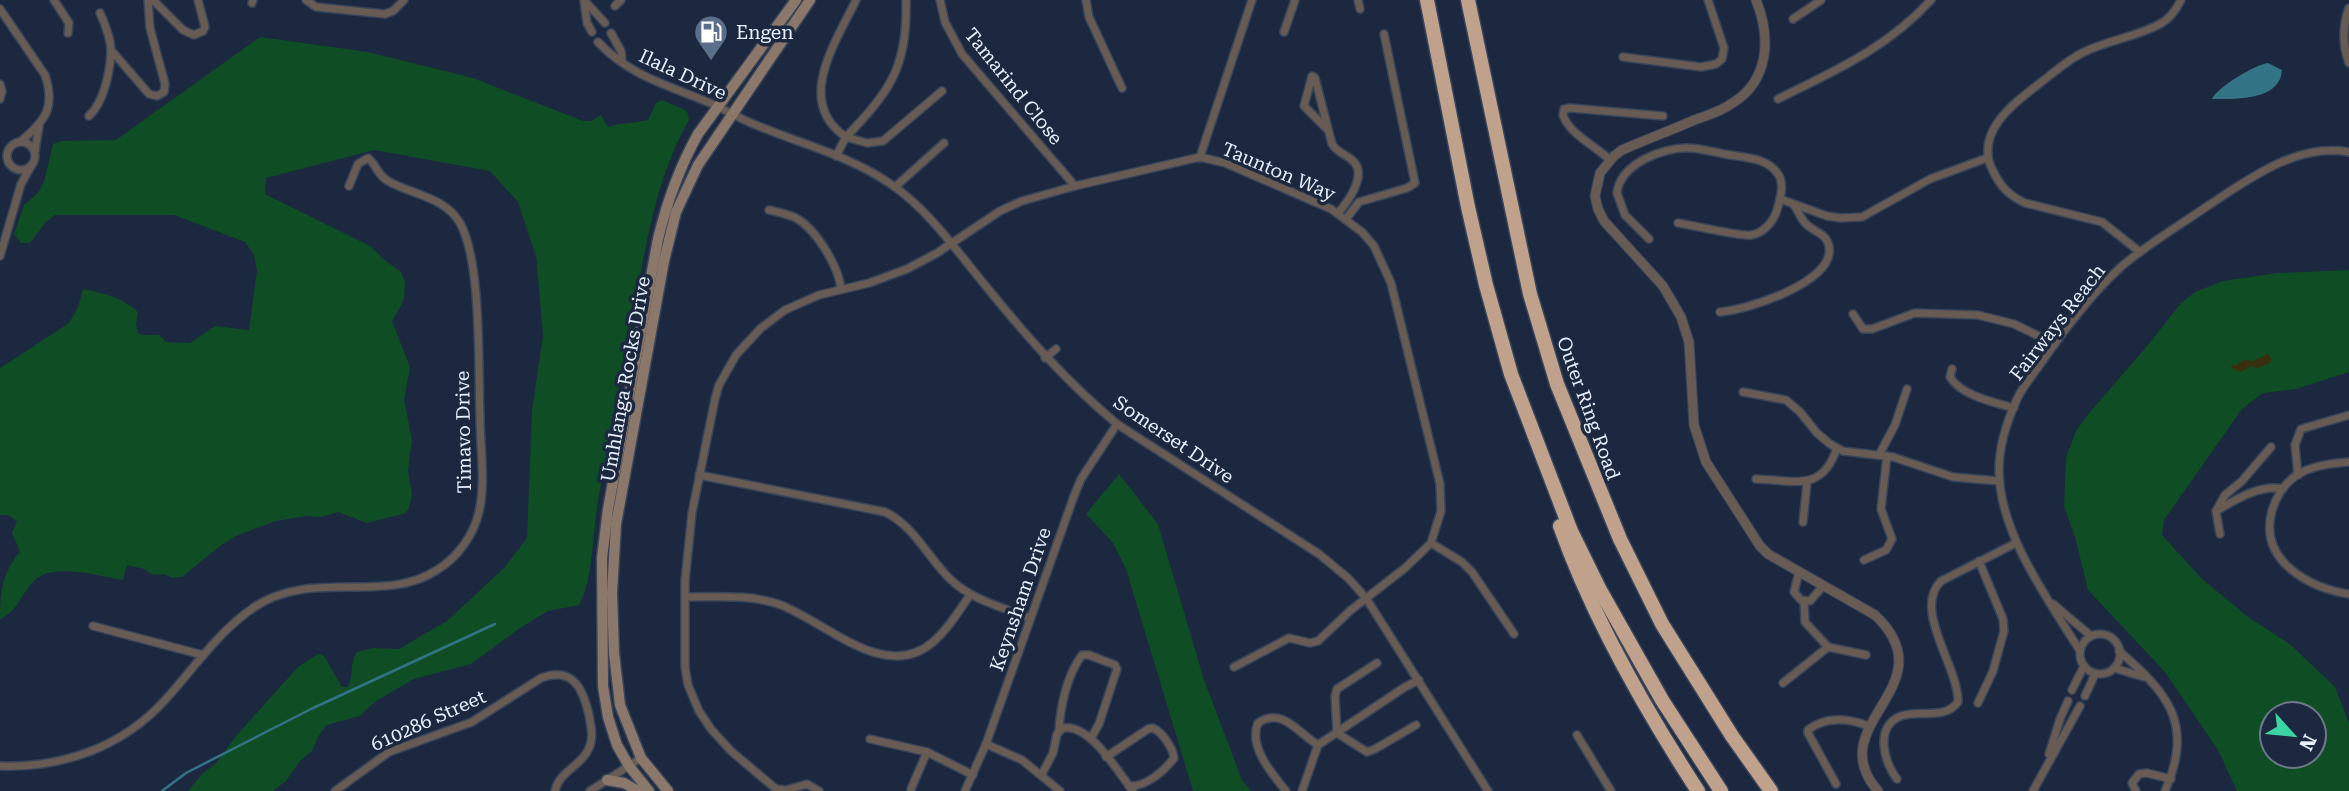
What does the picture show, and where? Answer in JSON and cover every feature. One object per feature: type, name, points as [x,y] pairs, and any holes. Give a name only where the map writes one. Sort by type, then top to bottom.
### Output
[{"type":"highway","points":[[1427,0],[1468,207],[1500,341],[1571,531],[1616,621],[1668,710],[1721,791]]},
{"type":"highway","name":"Outer Ring Road","points":[[1468,0],[1530,294],[1557,384],[1620,539],[1662,624],[1732,736],[1771,791]]},
{"type":"highway","points":[[1549,468],[1558,519],[1571,556],[1634,682],[1698,791]]},
{"type":"main road","name":"Umhlanga Rocks Drive","points":[[649,791],[629,766],[614,736],[603,687],[603,540],[662,222],[685,158],[716,107],[796,0]]},
{"type":"main road","name":"Umhlanga Rocks Drive","points":[[668,791],[641,758],[623,719],[618,694],[612,593],[616,524],[670,228],[698,165],[810,0]]},
{"type":"main road","points":[[607,780],[624,783],[638,791]]},
{"type":"street","points":[[54,0],[69,23],[68,33]]},
{"type":"street","points":[[111,50],[149,94],[157,96],[164,92],[165,84],[150,28],[148,0]]},
{"type":"street","points":[[153,0],[183,30],[194,35],[205,27],[198,0]]},
{"type":"street","points":[[306,0],[316,7],[385,14],[393,11],[404,0]]},
{"type":"street","points":[[584,0],[605,23]]},
{"type":"street","points":[[584,0],[587,23],[592,32]]},
{"type":"street","points":[[856,0],[825,64],[820,86],[827,119],[844,140],[867,143],[883,141],[942,91]]},
{"type":"street","points":[[836,156],[844,140],[877,104],[892,80],[905,37],[906,0]]},
{"type":"street","name":"Tamarind Close","points":[[940,0],[945,22],[962,54],[1075,186]]},
{"type":"street","points":[[1086,0],[1089,17],[1122,88]]},
{"type":"street","points":[[1200,157],[1252,0]]},
{"type":"street","points":[[1284,32],[1295,0]]},
{"type":"street","points":[[1358,0],[1360,9]]},
{"type":"street","points":[[1623,57],[1701,67],[1716,64],[1722,59],[1724,48],[1708,0]]},
{"type":"street","points":[[1756,0],[1765,27],[1766,51],[1759,72],[1747,90],[1731,105],[1622,150],[1600,173],[1596,187],[1598,209],[1604,221],[1663,286],[1681,317],[1689,342],[1694,425],[1706,462],[1760,546],[1776,560],[1875,615],[1897,642],[1898,675],[1868,726],[1862,750],[1867,775],[1878,791]]},
{"type":"street","points":[[1793,19],[1821,0]]},
{"type":"street","points":[[1778,99],[1854,61],[1881,44],[1911,21],[1931,0]]},
{"type":"street","points":[[2140,252],[2102,222],[2033,206],[2013,197],[1998,181],[1987,158],[1993,129],[1998,121],[2030,91],[2083,52],[2161,23],[2174,12],[2180,0]]},
{"type":"street","points":[[2349,8],[2343,30],[2344,49],[2349,63]]},
{"type":"street","points":[[0,9],[45,75],[49,104],[39,126],[35,160],[21,184],[0,257]]},
{"type":"street","points":[[89,116],[102,93],[111,50],[100,13]]},
{"type":"street","name":"Ilala Drive","points":[[611,33],[621,51],[622,61]]},
{"type":"street","points":[[1346,219],[1359,202],[1407,188],[1415,183],[1384,34]]},
{"type":"street","name":"Ilala Drive","points":[[598,42],[612,57],[652,81],[731,114]]},
{"type":"street","points":[[1328,130],[1304,106],[1312,76],[1315,78],[1335,150],[1356,166],[1355,189],[1338,213]]},
{"type":"street","points":[[0,84],[0,99]]},
{"type":"street","points":[[1610,160],[1569,127],[1563,115],[1564,109],[1663,116]]},
{"type":"street","name":"Somerset Drive","points":[[731,114],[836,156],[895,187],[922,209],[1045,358],[1117,424],[1319,554],[1348,578],[1366,598],[1488,791]]},
{"type":"street","points":[[21,184],[18,169],[0,152],[20,142],[39,126]]},
{"type":"street","points":[[20,142],[30,145],[35,151]]},
{"type":"street","points":[[895,187],[944,143]]},
{"type":"street","points":[[9,161],[8,152],[11,147]]},
{"type":"street","points":[[1649,239],[1625,215],[1618,201],[1617,188],[1629,169],[1665,151],[1689,148],[1763,161],[1780,177],[1780,199],[1776,214],[1767,227],[1749,236],[1678,223]]},
{"type":"street","name":"Fairways Reach","points":[[2084,666],[2080,651],[2059,620],[2016,543],[2002,504],[1999,481],[2003,438],[2024,388],[2096,293],[2140,252],[2250,178],[2282,162],[2323,151],[2349,152]]},
{"type":"street","name":"Taunton Way","points":[[772,789],[711,729],[699,711],[688,685],[685,667],[688,541],[715,399],[719,385],[736,355],[761,328],[785,310],[819,295],[883,279],[907,269],[1000,211],[1031,198],[1075,186],[1200,157],[1225,163],[1338,213],[1374,246],[1391,283],[1440,484],[1441,511],[1431,543],[1405,568],[1318,641],[1310,643],[1289,638],[1234,667]]},
{"type":"street","name":"Timavo Drive","points":[[0,766],[61,762],[122,737],[149,717],[203,654],[244,614],[265,600],[308,588],[388,585],[428,576],[458,552],[472,532],[478,514],[481,470],[475,298],[465,234],[456,218],[444,206],[386,180],[368,158],[358,164],[349,186]]},
{"type":"street","points":[[1780,199],[1827,216],[1852,219],[1862,217],[1930,179],[1987,158]]},
{"type":"street","points":[[18,169],[30,166]]},
{"type":"street","points":[[1720,312],[1743,308],[1798,287],[1824,265],[1828,255],[1828,242],[1819,232],[1807,225],[1794,205]]},
{"type":"street","points":[[769,210],[795,217],[806,225],[836,265],[841,289]]},
{"type":"street","points":[[1853,314],[1863,329],[1872,329],[1915,313],[1978,315],[2014,324],[2055,344]]},
{"type":"street","points":[[1045,358],[1056,349]]},
{"type":"street","points":[[1952,369],[1952,382],[1968,392],[2014,408]]},
{"type":"street","points":[[1864,560],[1886,550],[1892,539],[1881,509],[1883,455],[1908,389]]},
{"type":"street","points":[[1743,392],[1786,400],[1800,411],[1817,433],[1837,448],[1883,455],[1953,477],[1999,481]]},
{"type":"street","points":[[2298,475],[2295,445],[2301,429],[2349,415]]},
{"type":"street","name":"Keynsham Drive","points":[[965,791],[986,744],[1074,496],[1088,468],[1117,424]]},
{"type":"street","points":[[2220,534],[2216,512],[2225,495],[2242,481],[2271,447]]},
{"type":"street","points":[[1756,479],[1807,483],[1824,471],[1837,448]]},
{"type":"street","points":[[2349,462],[2314,468],[2298,475],[2276,499],[2270,522],[2270,535],[2279,556],[2300,577],[2349,594]]},
{"type":"street","points":[[699,475],[886,512],[905,525],[949,578],[970,595],[1030,618]]},
{"type":"street","points":[[1803,522],[1807,483]]},
{"type":"street","points":[[2216,512],[2259,491],[2276,487],[2283,489]]},
{"type":"street","points":[[1431,543],[1462,562],[1472,572],[1514,634]]},
{"type":"street","points":[[1897,779],[1886,762],[1884,752],[1885,734],[1891,724],[1905,715],[1947,711],[1958,702],[1958,694],[1931,613],[1931,598],[1941,581],[2016,543]]},
{"type":"street","points":[[1978,703],[1993,671],[2004,631],[2003,619],[1979,561]]},
{"type":"street","points":[[1799,572],[1794,592],[1798,598],[1804,601],[1812,599],[1823,586]]},
{"type":"street","points":[[685,597],[754,599],[779,604],[864,649],[896,657],[911,654],[934,642],[970,595]]},
{"type":"street","points":[[1804,601],[1805,622],[1828,647],[1867,655]]},
{"type":"street","name":"Fairways Reach","points":[[2050,601],[2091,636],[2109,637],[2119,651]]},
{"type":"street","points":[[93,626],[203,654]]},
{"type":"street","points":[[2080,651],[2091,636]]},
{"type":"street","points":[[1783,683],[1828,647]]},
{"type":"street","points":[[2072,690],[2084,666],[2095,674],[2105,673],[2117,663],[2119,651]]},
{"type":"street","points":[[2119,651],[2162,693],[2177,726],[2177,751],[2171,779],[2165,791]]},
{"type":"street","points":[[1042,774],[1053,753],[1059,731],[1060,710],[1076,663],[1082,655],[1115,665],[1117,670],[1099,724],[1091,738]]},
{"type":"street","points":[[1337,733],[1335,692],[1377,663]]},
{"type":"street","points":[[2113,668],[2148,678]]},
{"type":"street","points":[[2085,696],[2095,674]]},
{"type":"street","name":"610286 Street","points":[[335,791],[389,752],[472,722],[541,678],[553,675],[564,676],[579,686],[592,736],[587,754],[561,778],[555,791]]},
{"type":"street","points":[[1301,791],[1318,746],[1419,680]]},
{"type":"street","points":[[2046,765],[2068,701]]},
{"type":"street","points":[[2034,791],[2080,706]]},
{"type":"street","points":[[1286,791],[1268,766],[1256,742],[1258,723],[1275,717],[1286,720],[1318,746]]},
{"type":"street","points":[[1836,784],[1808,730],[1822,723],[1843,719],[1868,726]]},
{"type":"street","points":[[1337,733],[1367,752],[1416,725]]},
{"type":"street","points":[[1059,731],[1067,727],[1083,731],[1130,788],[1146,783],[1174,758],[1174,754],[1160,733],[1153,728],[1106,757]]},
{"type":"street","points":[[1577,735],[1611,791]]},
{"type":"street","points":[[870,739],[927,752],[973,775]]},
{"type":"street","points":[[986,744],[1022,760],[1060,791]]},
{"type":"street","points":[[911,789],[927,752]]},
{"type":"street","points":[[590,791],[641,758]]},
{"type":"street","points":[[2136,791],[2132,783],[2139,774],[2147,773],[2171,779]]},
{"type":"street","points":[[772,789],[786,790],[807,784],[819,791]]},
{"type":"green space","points":[[260,37],[368,52],[473,78],[583,121],[591,121],[601,115],[608,127],[648,120],[656,103],[662,100],[687,111],[689,120],[669,163],[649,232],[598,501],[590,569],[579,605],[548,611],[471,664],[414,679],[376,701],[360,716],[327,725],[312,751],[300,761],[286,781],[273,791],[188,791],[201,775],[216,763],[237,735],[298,667],[318,654],[324,656],[342,687],[348,687],[357,652],[373,648],[399,649],[447,621],[504,568],[527,538],[532,410],[543,335],[536,256],[518,202],[490,171],[374,150],[266,178],[265,194],[370,246],[401,272],[405,282],[404,300],[392,321],[410,367],[404,400],[412,440],[408,470],[412,494],[406,513],[367,523],[338,512],[321,517],[305,516],[276,521],[238,535],[182,577],[153,575],[144,569],[127,565],[123,580],[66,571],[44,574],[32,583],[13,610],[0,620],[3,583],[9,567],[20,551],[12,533],[17,521],[8,515],[0,515],[0,368],[69,323],[78,307],[83,289],[119,299],[138,312],[138,333],[159,335],[166,342],[190,343],[215,326],[249,330],[257,270],[254,255],[245,242],[174,215],[55,215],[45,223],[30,243],[21,243],[14,234],[24,205],[38,193],[44,182],[53,144],[61,141],[116,140]]},
{"type":"green space","points":[[2349,270],[2349,372],[2296,389],[2263,393],[2242,409],[2164,520],[2162,535],[2201,578],[2248,617],[2290,644],[2335,687],[2349,723],[2349,791],[2237,791],[2218,750],[2165,672],[2088,590],[2064,506],[2066,458],[2076,431],[2181,303],[2195,292],[2223,281],[2277,273]]},
{"type":"green space","points":[[1119,474],[1158,524],[1204,680],[1242,780],[1251,791],[1193,791],[1126,569],[1113,543],[1086,514]]},
{"type":"sand","points":[[2268,354],[2271,362],[2258,368],[2251,366],[2241,372],[2231,368],[2243,360],[2253,361]]},
{"type":"water","points":[[2268,63],[2282,70],[2274,88],[2244,98],[2212,99],[2237,77]]},
{"type":"waterway","points":[[162,791],[186,773],[311,709],[495,624]]},
{"type":"place","name":"Engen","points":[[711,62]]}]
